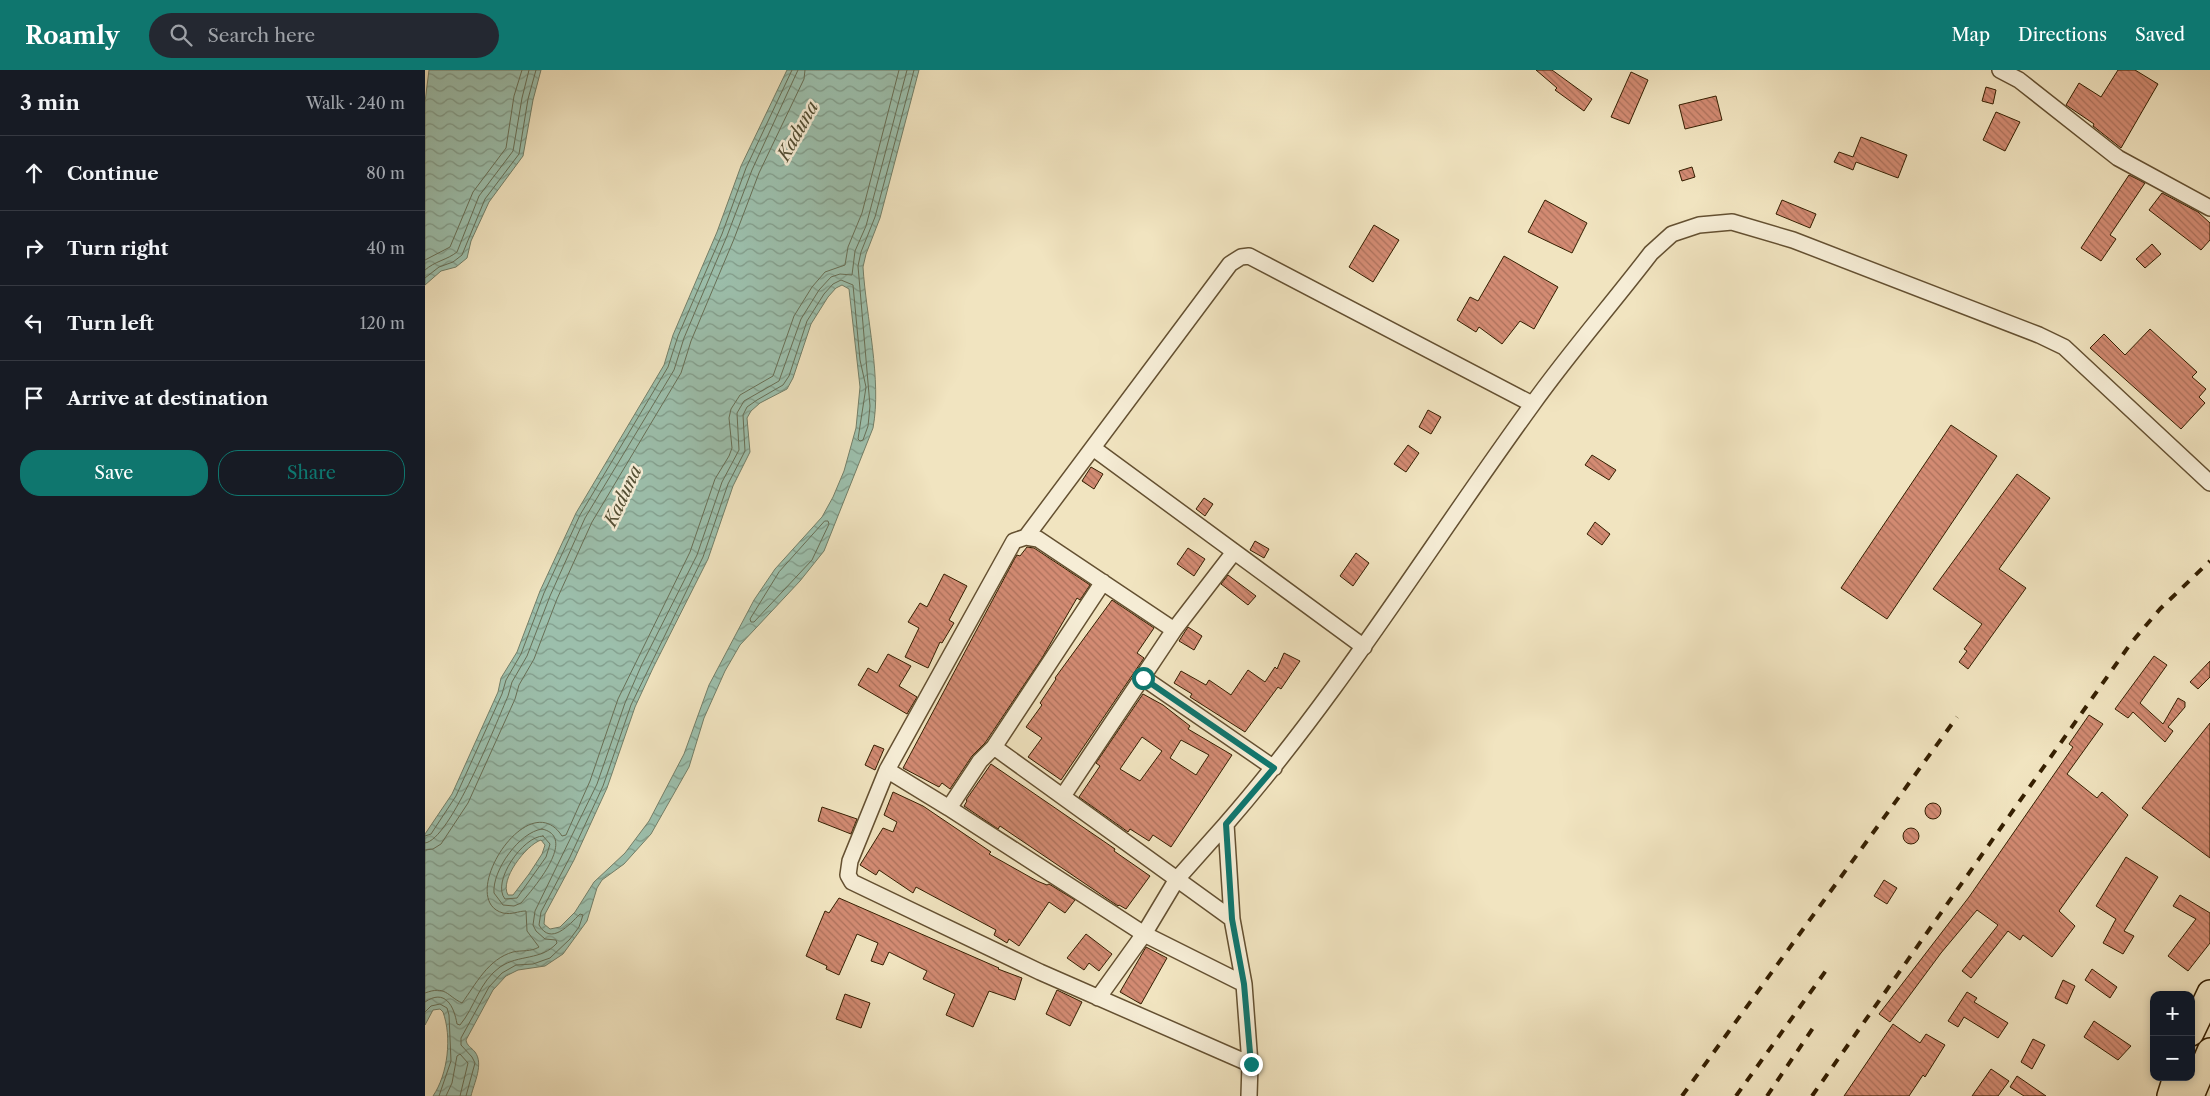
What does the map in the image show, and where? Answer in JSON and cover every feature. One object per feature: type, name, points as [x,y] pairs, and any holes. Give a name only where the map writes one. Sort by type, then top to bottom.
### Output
[{"type":"main road","points":[[2195,1024],[2210,993]]},
{"type":"main road","points":[[2191,1096],[2210,1051]]},
{"type":"main road","points":[[2170,1096],[2175,1081]]},
{"type":"street","points":[[2001,70],[2019,80],[2117,158],[2210,208]]},
{"type":"street","points":[[1098,998],[1144,934],[1177,879],[1274,768],[1364,647],[1532,404],[1651,253],[1672,234],[1699,225],[1732,222],[1793,240],[2039,335],[2064,347],[2210,483]]},
{"type":"street","points":[[1026,537],[1230,264],[1241,257],[1249,256],[1532,404]]},
{"type":"street","points":[[1093,448],[1364,647]]},
{"type":"street","points":[[1174,630],[1038,539],[1026,537],[1015,541],[887,770],[850,861],[848,875],[852,882],[1098,998],[1251,1064]]},
{"type":"street","points":[[1063,796],[1174,630],[1234,552]]},
{"type":"street","points":[[949,808],[981,761],[994,747],[1103,582]]},
{"type":"street","points":[[1143,678],[1274,768]]},
{"type":"street","points":[[994,747],[1232,919]]},
{"type":"street","points":[[887,770],[1144,934],[1244,984]]},
{"type":"street","points":[[1226,824],[1232,919],[1244,984],[1251,1064],[1249,1096]]},
{"type":"water","points":[[429,70],[541,70],[533,100],[523,156],[489,202],[471,241],[467,258],[456,267],[441,271],[425,285],[425,102]]},
{"type":"water","name":"Kaduna","points":[[787,70],[919,70],[880,218],[863,267],[875,369],[876,389],[873,428],[824,551],[800,581],[740,645],[725,671],[704,718],[689,767],[651,834],[624,864],[602,880],[597,888],[587,921],[563,954],[545,966],[518,970],[506,976],[493,990],[466,1040],[478,1057],[479,1062],[478,1074],[471,1096],[433,1096],[442,1077],[448,1044],[446,1022],[440,1009],[433,1010],[425,1025],[425,834],[452,794],[498,692],[501,678],[517,652],[540,591],[576,513],[664,365],[673,335],[717,232],[741,166]],"holes":[[[842,285],[849,289],[860,387],[856,428],[844,471],[833,497],[822,517],[775,569],[754,600],[709,685],[684,754],[649,821],[625,853],[594,882],[575,912],[560,927],[550,929],[544,924],[545,914],[574,860],[607,788],[635,707],[708,559],[733,486],[750,452],[747,418],[751,411],[760,403],[787,389],[793,378],[811,324],[828,297],[836,288]],[[541,840],[545,845],[542,854],[513,895],[508,895],[506,889],[507,881],[515,864],[528,849]]]},
{"type":"building","points":[[1536,70],[1552,70],[1592,99],[1584,111],[1555,90],[1557,88]]},
{"type":"building","points":[[2118,70],[2135,70],[2158,84],[2121,148],[2093,126],[2094,124],[2066,105],[2079,83],[2101,97]]},
{"type":"building","points":[[1631,72],[1648,80],[1629,124],[1611,117]]},
{"type":"building","points":[[1986,87],[1996,90],[1993,104],[1982,101]]},
{"type":"building","points":[[1716,96],[1722,120],[1685,129],[1679,105]]},
{"type":"building","points":[[1996,112],[2020,122],[2005,151],[1983,140]]},
{"type":"building","points":[[1861,137],[1907,155],[1898,178],[1856,162],[1853,170],[1834,162],[1839,152],[1853,157]]},
{"type":"building","points":[[1692,167],[1695,177],[1682,181],[1679,171]]},
{"type":"building","points":[[2129,175],[2145,183],[2110,235],[2116,239],[2101,261],[2081,248]]},
{"type":"building","points":[[2162,193],[2198,212],[2210,223],[2210,240],[2201,250],[2149,210]]},
{"type":"building","points":[[1545,200],[1587,223],[1572,253],[1528,232]]},
{"type":"building","points":[[1782,200],[1816,214],[1810,228],[1776,214]]},
{"type":"building","points":[[1374,225],[1399,240],[1373,282],[1349,267]]},
{"type":"building","points":[[2152,244],[2161,254],[2145,268],[2136,259]]},
{"type":"building","points":[[1504,256],[1558,287],[1534,329],[1520,321],[1502,344],[1479,327],[1476,332],[1457,320],[1470,297],[1478,301]]},
{"type":"building","points":[[2150,329],[2197,372],[2192,377],[2206,389],[2199,397],[2205,403],[2181,429],[2090,348],[2104,334],[2125,355]]},
{"type":"building","points":[[1428,410],[1441,417],[1431,434],[1419,427]]},
{"type":"building","points":[[1951,425],[1997,456],[1887,619],[1841,588]]},
{"type":"building","points":[[1408,445],[1419,453],[1406,472],[1394,464]]},
{"type":"building","points":[[1592,455],[1616,470],[1609,480],[1585,465]]},
{"type":"building","points":[[1091,467],[1103,474],[1094,489],[1082,481]]},
{"type":"building","points":[[2017,474],[2050,498],[1999,569],[2026,588],[1968,669],[1959,662],[1967,651],[1964,649],[1982,624],[1933,589]]},
{"type":"building","points":[[1204,498],[1213,504],[1205,516],[1196,509]]},
{"type":"building","points":[[1595,522],[1610,534],[1602,545],[1587,534]]},
{"type":"building","points":[[1255,541],[1269,549],[1264,558],[1250,550]]},
{"type":"building","points":[[1027,547],[1034,548],[1090,585],[1080,600],[1077,598],[1042,658],[985,743],[972,756],[950,789],[942,783],[939,787],[903,768],[1015,558],[1017,555],[1020,556]]},
{"type":"building","points":[[1188,548],[1205,559],[1194,576],[1177,564]]},
{"type":"building","points":[[1356,553],[1369,563],[1353,586],[1340,576]]},
{"type":"building","points":[[944,574],[967,586],[949,620],[954,623],[942,643],[940,642],[928,668],[905,657],[919,628],[908,622],[920,603],[927,607]]},
{"type":"building","points":[[1228,575],[1256,596],[1248,605],[1221,584]]},
{"type":"building","points":[[1112,600],[1154,628],[1137,653],[1144,658],[1061,780],[1028,757],[1042,738],[1026,727],[1042,705],[1040,703],[1055,678]]},
{"type":"building","points":[[1188,627],[1202,636],[1194,650],[1179,641]]},
{"type":"building","points":[[1284,653],[1300,661],[1281,689],[1278,687],[1245,732],[1190,697],[1192,694],[1174,683],[1181,671],[1206,685],[1209,680],[1231,695],[1248,670],[1265,682],[1275,667],[1277,669]]},
{"type":"building","points":[[888,654],[911,666],[899,686],[917,697],[907,714],[858,685],[868,668],[877,673]]},
{"type":"building","points":[[2154,656],[2167,665],[2140,703],[2163,724],[2178,698],[2185,702],[2185,707],[2168,727],[2173,731],[2165,742],[2133,712],[2128,718],[2115,709]]},
{"type":"building","points":[[2210,661],[2210,677],[2198,689],[2190,682]]},
{"type":"building","points":[[1143,694],[1163,705],[1190,726],[1188,729],[1232,755],[1171,847],[1153,835],[1149,841],[1130,829],[1128,832],[1079,797],[1100,766],[1096,763]],"holes":[[[1142,737],[1162,751],[1140,781],[1120,769]],[[1181,740],[1209,755],[1196,775],[1170,758]]]},
{"type":"building","points":[[2089,715],[2103,724],[2067,774],[2097,798],[2102,792],[2128,815],[2059,911],[2075,926],[2052,957],[2023,935],[2020,940],[2008,931],[1971,978],[1962,971],[1998,925],[1977,910],[1941,953],[1890,1022],[1879,1014],[1969,897],[2073,747],[2069,744]]},
{"type":"building","points":[[2210,723],[2210,858],[2142,808]]},
{"type":"building","points":[[874,745],[884,749],[875,770],[865,765]]},
{"type":"building","points":[[991,764],[1115,849],[1114,851],[1150,876],[1126,909],[1118,906],[1000,826],[998,829],[964,806],[966,800]]},
{"type":"building","points":[[893,792],[923,806],[991,852],[989,854],[1037,881],[1049,884],[1075,900],[1065,913],[1049,902],[1019,946],[1009,939],[1007,943],[994,935],[996,930],[916,887],[913,893],[879,870],[876,875],[860,865],[883,828],[893,832],[897,822],[884,815]]},
{"type":"building","points":[[1933,803],[1941,811],[1933,819],[1925,811]]},
{"type":"building","points":[[822,807],[857,819],[851,834],[818,821]]},
{"type":"building","points":[[1911,828],[1917,830],[1919,836],[1917,842],[1911,844],[1905,842],[1903,836],[1905,830]]},
{"type":"building","points":[[2126,857],[2158,877],[2124,931],[2134,936],[2123,954],[2103,943],[2116,919],[2096,906]]},
{"type":"building","points":[[1884,880],[1897,888],[1887,904],[1874,896]]},
{"type":"building","points":[[2180,895],[2210,913],[2210,943],[2188,971],[2168,956],[2196,919],[2173,906]]},
{"type":"building","points":[[839,898],[1022,978],[1015,1000],[989,991],[973,1027],[946,1015],[955,994],[923,979],[927,971],[889,952],[883,965],[871,961],[878,943],[857,934],[839,975],[826,969],[827,966],[806,956],[825,911],[829,913]]},
{"type":"building","points":[[1086,934],[1112,954],[1099,971],[1089,963],[1084,970],[1067,958]]},
{"type":"building","points":[[1146,947],[1167,958],[1141,1004],[1120,992]]},
{"type":"building","points":[[2092,969],[2117,987],[2110,998],[2085,980]]},
{"type":"building","points":[[2063,980],[2075,986],[2067,1004],[2055,998]]},
{"type":"building","points":[[1057,990],[1082,1002],[1070,1026],[1046,1014]]},
{"type":"building","points":[[1967,992],[1977,998],[1974,1002],[2008,1023],[1998,1038],[1964,1017],[1958,1027],[1948,1021]]},
{"type":"building","points":[[845,994],[870,1003],[861,1028],[836,1019]]},
{"type":"building","points":[[2094,1021],[2131,1046],[2118,1060],[2084,1037]]},
{"type":"building","points":[[1893,1024],[1920,1043],[1926,1034],[1945,1045],[1925,1077],[1923,1075],[1909,1096],[1844,1096]]},
{"type":"building","points":[[2033,1039],[2045,1045],[2032,1069],[2021,1062]]},
{"type":"building","points":[[1991,1069],[2009,1081],[1998,1096],[1972,1096]]},
{"type":"building","points":[[2017,1076],[2046,1096],[2024,1096],[2010,1087]]},
{"type":"railway","points":[[1812,1096],[2131,643],[2160,609],[2210,561]]},
{"type":"railway","points":[[1682,1096],[1957,717]]},
{"type":"railway","points":[[1736,1096],[1830,965]]},
{"type":"railway","points":[[1767,1096],[1813,1028]]},
{"type":"route","points":[[1143,678],[1274,768],[1226,824],[1232,919],[1244,984],[1251,1064]]}]
